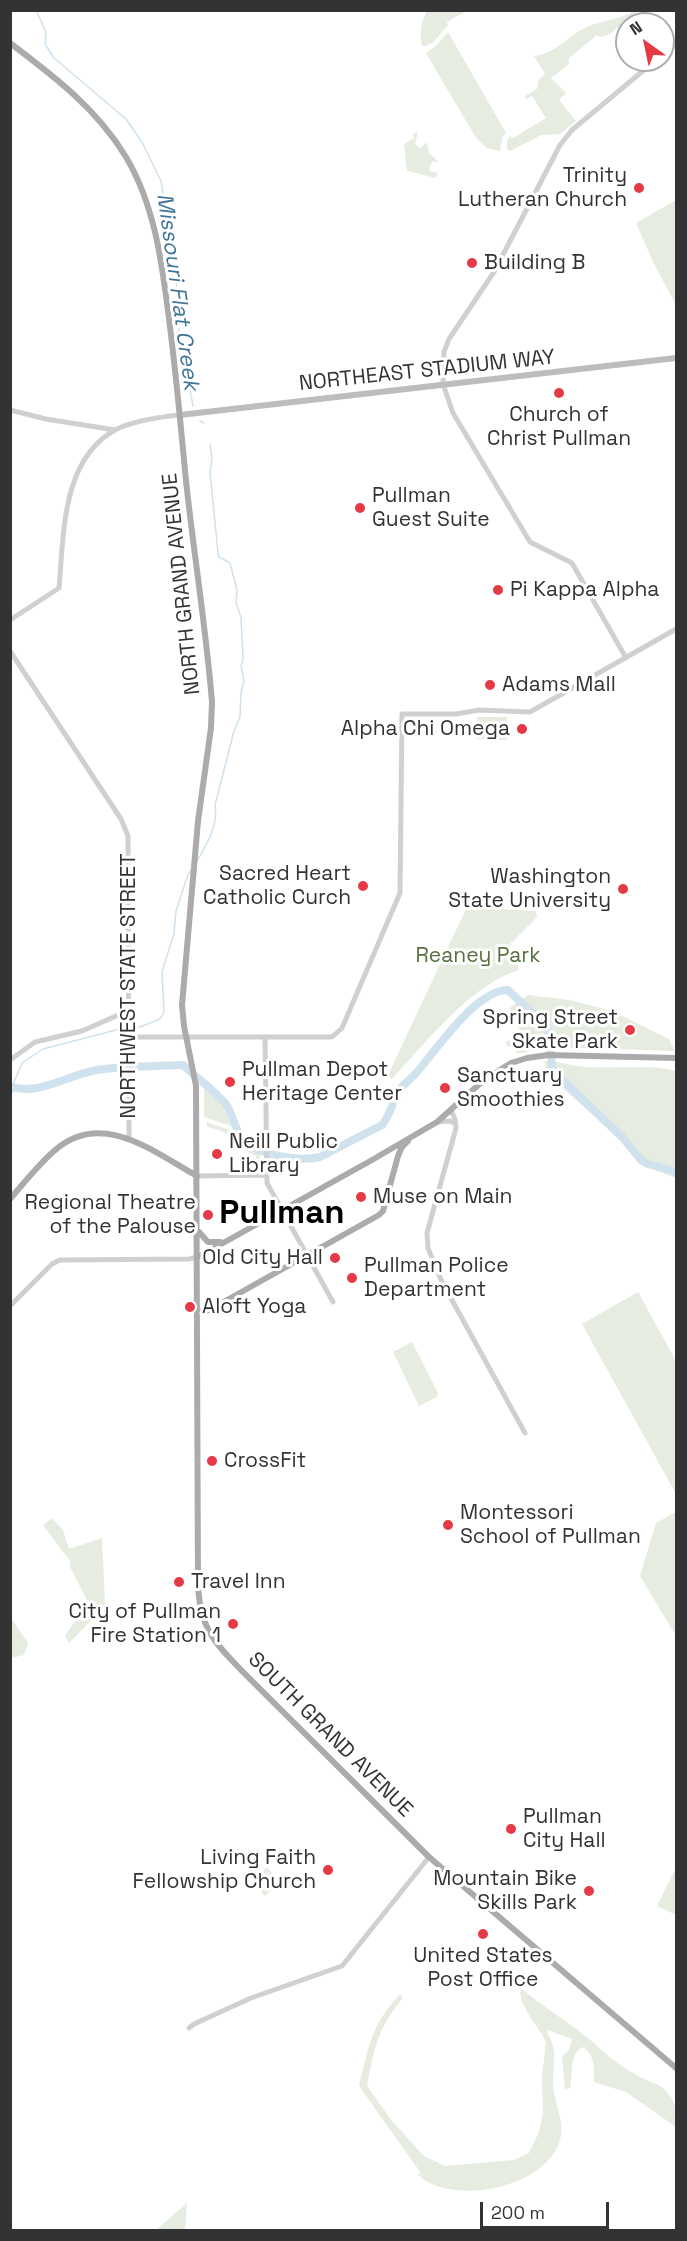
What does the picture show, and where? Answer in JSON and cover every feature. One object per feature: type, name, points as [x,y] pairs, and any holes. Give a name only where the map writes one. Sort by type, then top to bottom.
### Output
[{"type":"main road","name":"NORTH GRAND AVENUE","points":[[10,43],[55,78],[93,112],[109,132],[136,178],[152,221],[161,262],[212,702],[212,728],[202,789],[182,1005],[196,1086],[197,1223]]},
{"type":"main road","name":"NORTHEAST STADIUM WAY","points":[[180,415],[676,358]]},
{"type":"main road","points":[[197,1223],[198,1257],[437,1122],[492,1073],[518,1061],[538,1056],[567,1055],[676,1058]]},
{"type":"main road","points":[[10,1199],[48,1156],[67,1141],[94,1133],[113,1134],[129,1139],[196,1176]]},
{"type":"main road","points":[[197,1311],[211,1309],[381,1213],[398,1156],[402,1147],[412,1136]]},
{"type":"main road","points":[[382,1154],[394,1152],[398,1156]]},
{"type":"main road","points":[[197,1223],[201,1235],[210,1243],[234,1236]]},
{"type":"main road","name":"SOUTH GRAND AVENUE","points":[[198,1257],[198,1588],[203,1620],[222,1650],[429,1857],[676,2068]]},
{"type":"street","points":[[626,658],[572,563],[530,542],[453,413],[443,384],[444,352],[449,339],[494,272],[560,145],[572,130],[642,72]]},
{"type":"street","points":[[10,410],[46,419],[115,430]]},
{"type":"street","points":[[10,620],[59,588],[69,497],[80,468],[88,456],[115,430],[139,422],[180,415]]},
{"type":"street","points":[[129,1035],[332,1037],[342,1028],[400,893],[402,714],[456,714],[479,710],[530,712],[676,629]]},
{"type":"street","name":"NORTHWEST STATE STREET","points":[[10,651],[121,819],[128,836],[129,1139]]},
{"type":"street","points":[[10,1060],[29,1045],[40,1040],[82,1031],[116,1016],[129,1014]]},
{"type":"street","points":[[265,1037],[266,1175],[269,1187],[333,1302]]},
{"type":"street","points":[[451,1110],[456,1124],[427,1233],[428,1248],[458,1313],[525,1433]]},
{"type":"street","points":[[437,1122],[446,1121],[456,1124]]},
{"type":"street","points":[[196,1176],[266,1175]]},
{"type":"street","points":[[10,1306],[52,1264],[60,1260],[189,1259],[198,1257]]},
{"type":"street","points":[[189,2028],[251,1998],[342,1966],[429,1857]]},
{"type":"green space","points":[[427,10],[466,11],[447,22],[448,26],[433,42],[422,46],[421,28]]},
{"type":"green space","points":[[615,18],[615,30],[600,37],[597,35],[569,58],[569,64],[551,78],[566,93],[559,100],[576,121],[560,134],[541,135],[510,151],[507,149],[507,140],[510,136],[513,138],[546,118],[532,96],[526,99],[525,96],[537,89],[539,79],[545,74],[534,56],[557,48],[589,26]]},
{"type":"green space","points":[[448,32],[506,133],[502,138],[500,151],[487,148],[476,138],[426,53],[437,45]]},
{"type":"green space","points":[[418,131],[415,145],[421,148],[427,142],[429,153],[439,162],[433,161],[429,168],[430,171],[437,173],[436,178],[407,171],[404,144],[414,138],[413,135]]},
{"type":"green space","points":[[676,200],[676,305],[636,223]]},
{"type":"green space","points":[[477,717],[507,717],[507,740],[477,739]]},
{"type":"green space","name":"Reaney Park","points":[[471,907],[536,911],[537,917],[506,948],[519,970],[484,987],[467,1001],[392,1079],[388,1075],[466,909]]},
{"type":"green space","points":[[528,995],[570,1000],[612,1011],[669,1039],[675,1051],[551,1047],[517,1054],[512,1045],[508,1047],[505,1042],[522,1036],[515,1018],[502,1023],[500,1020],[512,1006]]},
{"type":"green space","points":[[544,1061],[586,1067],[643,1067],[676,1071],[676,1178],[642,1165],[615,1135],[554,1080],[548,1073]]},
{"type":"green space","points":[[204,1088],[223,1105],[231,1126],[204,1117]]},
{"type":"green space","points":[[207,1122],[236,1132],[242,1141],[260,1151],[260,1168],[256,1168],[256,1156],[239,1148],[226,1134],[207,1127]]},
{"type":"green space","points":[[638,1292],[676,1361],[676,1494],[582,1324]]},
{"type":"green space","points":[[412,1342],[438,1393],[437,1397],[419,1406],[393,1352]]},
{"type":"green space","points":[[676,1512],[676,1636],[640,1576],[656,1523]]},
{"type":"green space","points":[[52,1518],[63,1530],[69,1549],[102,1538],[105,1606],[69,1643],[65,1636],[88,1602],[70,1567],[70,1561],[43,1525]]},
{"type":"green space","points":[[12,1619],[28,1643],[24,1655],[11,1658]]},
{"type":"green space","points":[[267,1867],[280,1882],[265,1896],[252,1881]]},
{"type":"green space","points":[[674,1871],[676,1873],[676,1915],[657,1906]]},
{"type":"green space","points":[[522,1989],[616,2062],[664,2089],[675,2106],[676,2127],[626,2092],[594,2082],[592,2057],[582,2047],[575,2054],[570,2088],[565,2089],[562,2057],[569,2050],[572,2039],[548,2030],[554,2053],[554,2093],[561,2120],[560,2140],[552,2157],[537,2170],[518,2181],[497,2188],[474,2191],[453,2190],[433,2185],[418,2175],[421,2173],[359,2086],[372,2037],[390,2005],[400,1994],[403,1998],[388,2019],[378,2039],[367,2086],[392,2121],[424,2156],[445,2166],[514,2160],[529,2153],[539,2132],[543,2114],[542,2078],[546,2041],[521,2000]]},
{"type":"green space","points":[[187,2203],[185,2230],[156,2230]]},
{"type":"waterway","name":"Missouri Flat Creek","points":[[36,10],[46,32],[45,44],[54,58],[126,119],[142,142],[161,181],[176,276],[178,324],[193,406]]},
{"type":"waterway","name":"Missouri Flat Creek","points":[[200,421],[204,423]]},
{"type":"waterway","name":"Missouri Flat Creek","points":[[197,861],[208,842],[215,820],[215,805],[234,731],[240,717],[244,681],[241,666],[243,659],[241,617],[236,603],[237,590],[230,563],[219,557],[218,553],[210,472],[212,459],[210,444]]},
{"type":"waterway","name":"Missouri Flat Creek","points":[[12,1087],[22,1063],[43,1049],[116,1030],[140,1027],[160,1019],[164,1012],[162,972],[174,933],[176,911],[191,870]]},
{"type":"waterway","points":[[10,1090],[12,1087],[23,1089],[46,1086],[103,1069],[183,1065],[225,1103],[241,1137],[248,1143],[278,1156],[301,1159],[320,1157],[382,1125],[401,1088],[458,1022],[483,1000],[508,990],[547,1027],[553,1071],[623,1138],[641,1160],[676,1172]]},
{"type":"place","name":"Trinity Lutheran Church","points":[[639,188]]},
{"type":"place","name":"Building B","points":[[472,263]]},
{"type":"place","name":"Church of Christ Pullman","points":[[559,393]]},
{"type":"place","name":"Pullman Guest Suite","points":[[360,508]]},
{"type":"place","name":"Pi Kappa Alpha","points":[[498,590]]},
{"type":"place","name":"Adams Mall","points":[[490,685]]},
{"type":"place","name":"Alpha Chi Omega","points":[[522,729]]},
{"type":"place","name":"Sacred Heart Catholic Curch","points":[[363,886]]},
{"type":"place","name":"Washington State University","points":[[623,889]]},
{"type":"place","name":"Spring Street Skate Park","points":[[630,1030]]},
{"type":"place","name":"Pullman Depot Heritage Center","points":[[230,1082]]},
{"type":"place","name":"Sanctuary Smoothies","points":[[445,1088]]},
{"type":"place","name":"Neill Public Library","points":[[217,1154]]},
{"type":"place","name":"Muse on Main","points":[[361,1197]]},
{"type":"place","name":"Regional Theatre of the Palouse","points":[[208,1215]]},
{"type":"place","name":"Old City Hall","points":[[335,1258]]},
{"type":"place","name":"Pullman Police Department","points":[[352,1278]]},
{"type":"place","name":"Aloft Yoga","points":[[190,1307]]},
{"type":"place","name":"CrossFit","points":[[212,1461]]},
{"type":"place","name":"Montessori School of Pullman","points":[[448,1525]]},
{"type":"place","name":"Travel Inn","points":[[179,1582]]},
{"type":"place","name":"City of Pullman Fire Station 1","points":[[233,1624]]},
{"type":"place","name":"Pullman City Hall","points":[[511,1829]]},
{"type":"place","name":"Living Faith Fellowship Church","points":[[328,1870]]},
{"type":"place","name":"Mountain Bike Skills Park","points":[[589,1891]]},
{"type":"place","name":"United States Post Office","points":[[483,1934]]},
{"type":"district","name":"Pullman","points":[[282,1214]]}]
